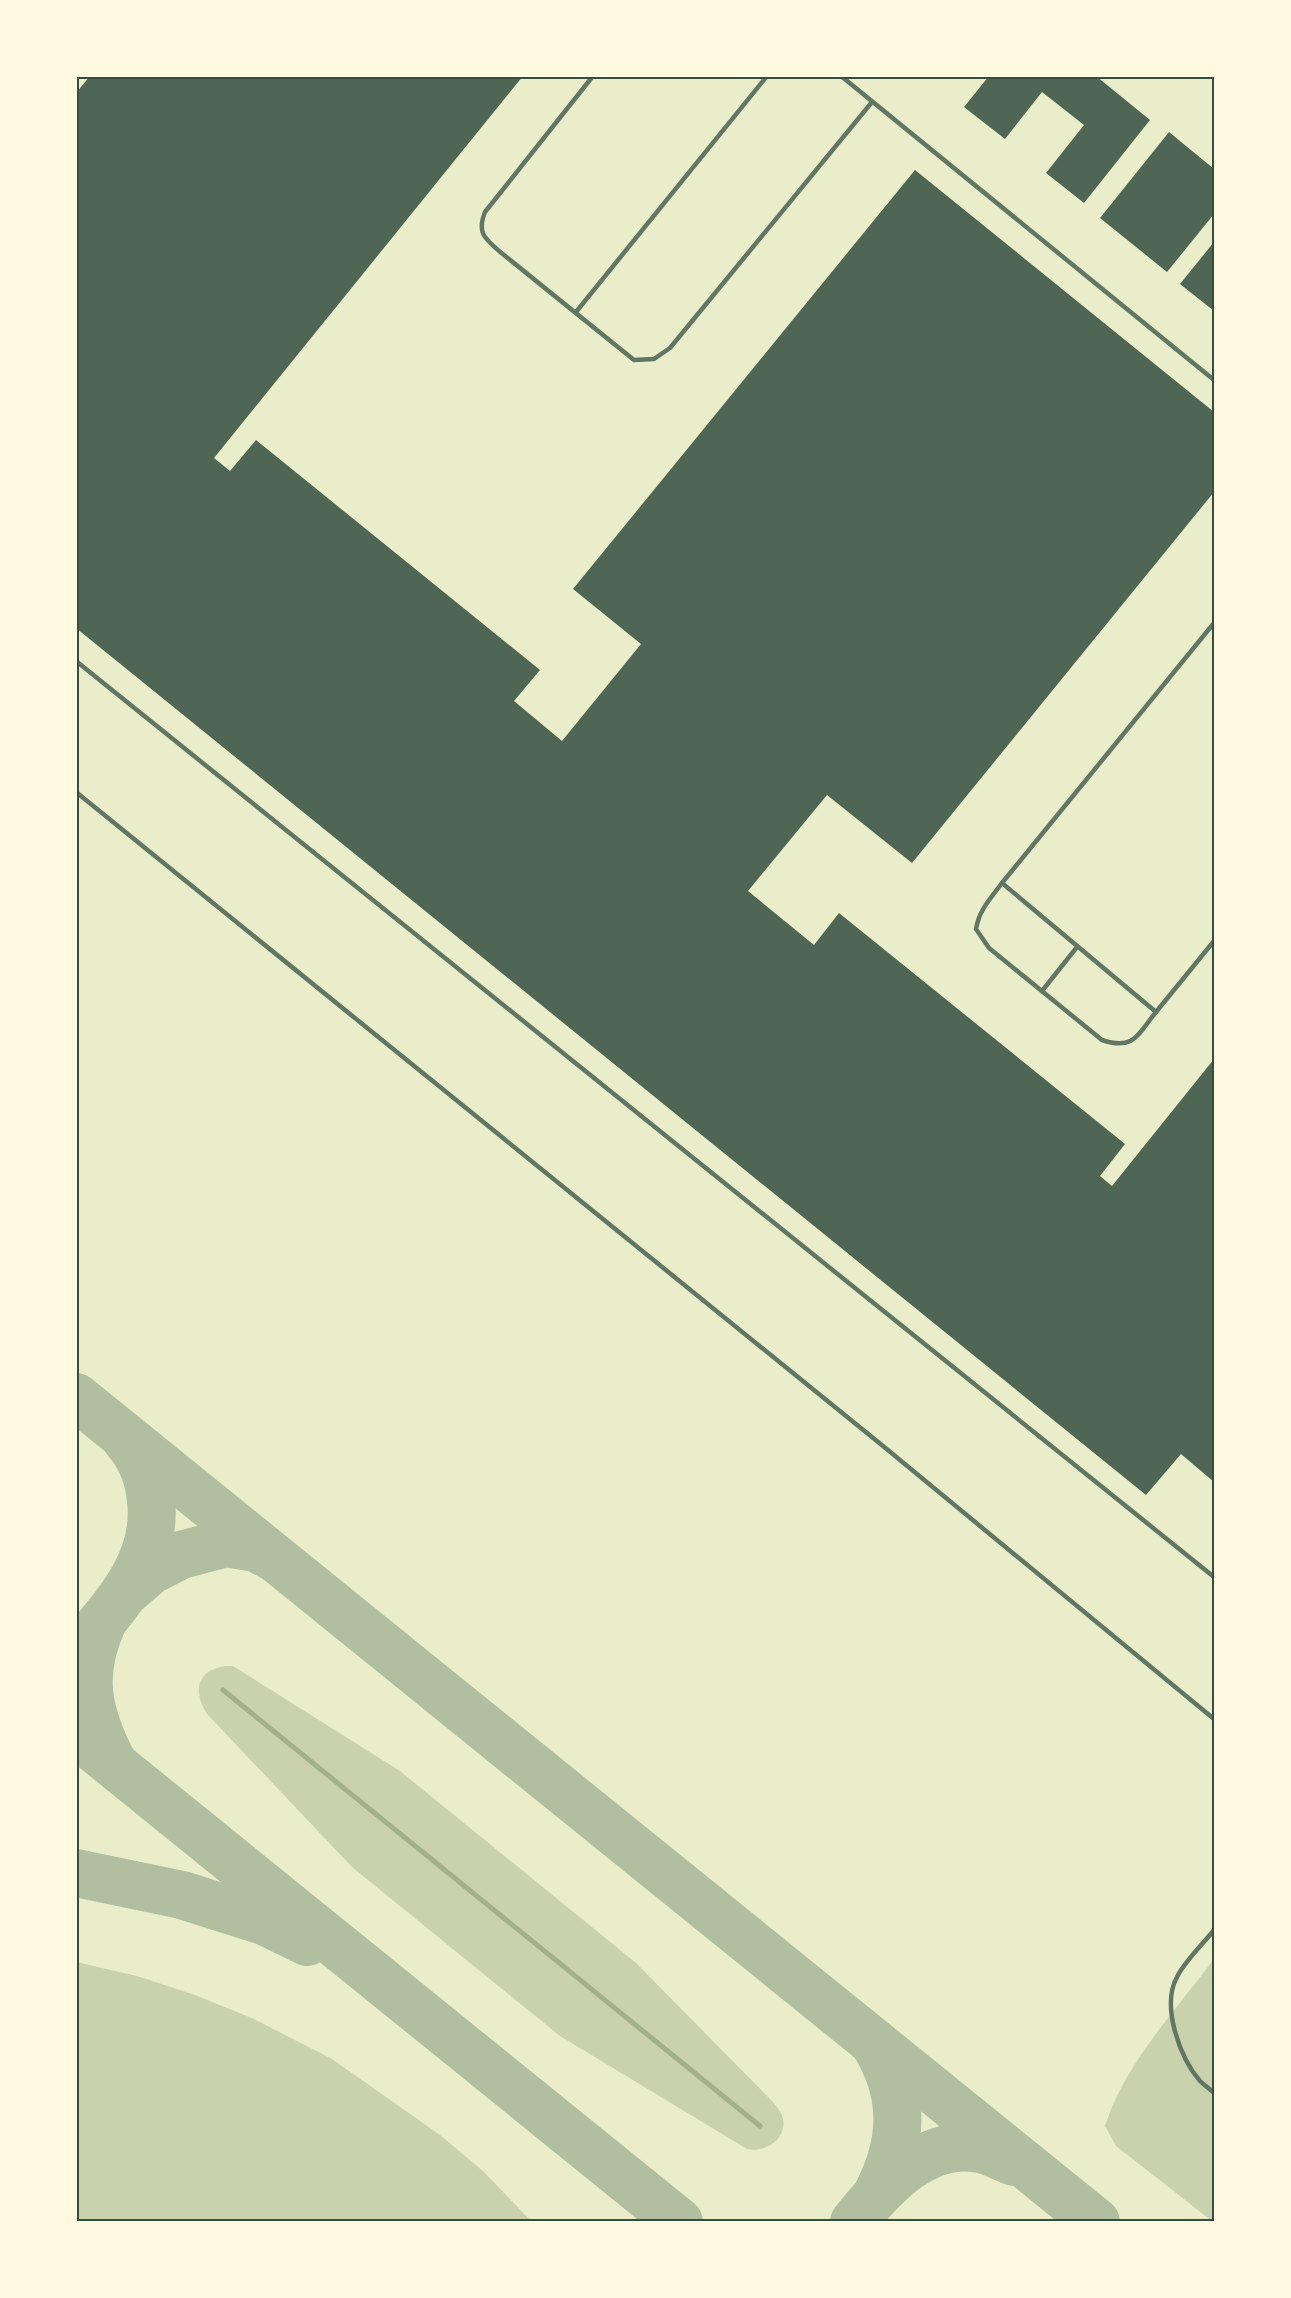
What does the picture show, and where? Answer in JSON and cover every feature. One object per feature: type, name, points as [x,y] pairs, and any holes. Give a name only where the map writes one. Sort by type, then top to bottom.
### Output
[{"type":"lane","points":[[593,76],[485,212],[482,233],[486,240],[634,360],[654,359],[670,348],[872,102]]},
{"type":"lane","points":[[576,312],[767,76]]},
{"type":"lane","points":[[841,76],[1215,380]]},
{"type":"lane","points":[[1215,623],[1002,883],[981,911],[976,929],[989,948],[1102,1040],[1115,1044],[1125,1044],[1134,1039],[1215,941]]},
{"type":"lane","points":[[76,661],[1215,1577]]},
{"type":"lane","points":[[76,792],[892,1453],[1215,1719]]},
{"type":"lane","points":[[1002,883],[1156,1012]]},
{"type":"lane","points":[[1042,991],[1077,947]]},
{"type":"lane","points":[[1215,1930],[1176,1977],[1171,2001],[1173,2028],[1185,2058],[1200,2081],[1215,2092]]},
{"type":"green space","points":[[233,1666],[400,1771],[636,1963],[773,2102],[783,2119],[778,2139],[767,2147],[747,2149],[560,2036],[352,1867],[208,1715],[200,1699],[202,1678],[215,1669]]},
{"type":"green space","points":[[1214,1959],[1214,2221],[1212,2221],[1116,2146],[1105,2126],[1125,2081],[1138,2060]]},
{"type":"green space","points":[[76,1962],[137,1976],[195,1995],[254,2019],[332,2059],[440,2135],[484,2172],[531,2221],[77,2221]]},
{"type":"building","points":[[90,76],[523,76],[214,458],[230,471],[256,440],[540,670],[514,701],[562,741],[641,644],[573,589],[915,170],[1214,412],[1214,492],[912,863],[827,795],[748,891],[814,945],[839,913],[1125,1144],[1100,1176],[1112,1186],[1214,1059],[1214,1482],[1181,1454],[1146,1495],[76,628],[76,93]]},
{"type":"building","points":[[989,76],[1096,76],[1150,120],[1084,203],[1046,173],[1084,125],[1042,92],[1005,139],[964,107]]},
{"type":"building","points":[[1169,132],[1214,169],[1214,214],[1167,272],[1100,218]]},
{"type":"building","points":[[1214,242],[1214,311],[1180,284]]},
{"type":"waterway","points":[[223,1690],[760,2126]]},
{"type":"taxiway","points":[[76,1397],[1096,2222]]},
{"type":"taxiway","points":[[76,1653],[105,1619],[130,1583],[148,1544],[151,1523],[150,1492],[140,1461],[127,1441]]},
{"type":"taxiway","points":[[128,1590],[150,1571],[181,1555],[226,1543],[256,1548],[273,1557]]},
{"type":"taxiway","points":[[103,1621],[91,1659],[89,1693],[97,1727],[113,1763]]},
{"type":"taxiway","points":[[76,1734],[679,2222]]},
{"type":"taxiway","points":[[76,1873],[182,1895],[264,1921],[307,1942]]},
{"type":"taxiway","points":[[874,2043],[891,2080],[896,2098],[897,2117],[893,2154],[878,2192]]},
{"type":"taxiway","points":[[854,2222],[893,2179],[908,2167],[942,2150],[961,2147],[980,2149],[1014,2162]]}]
